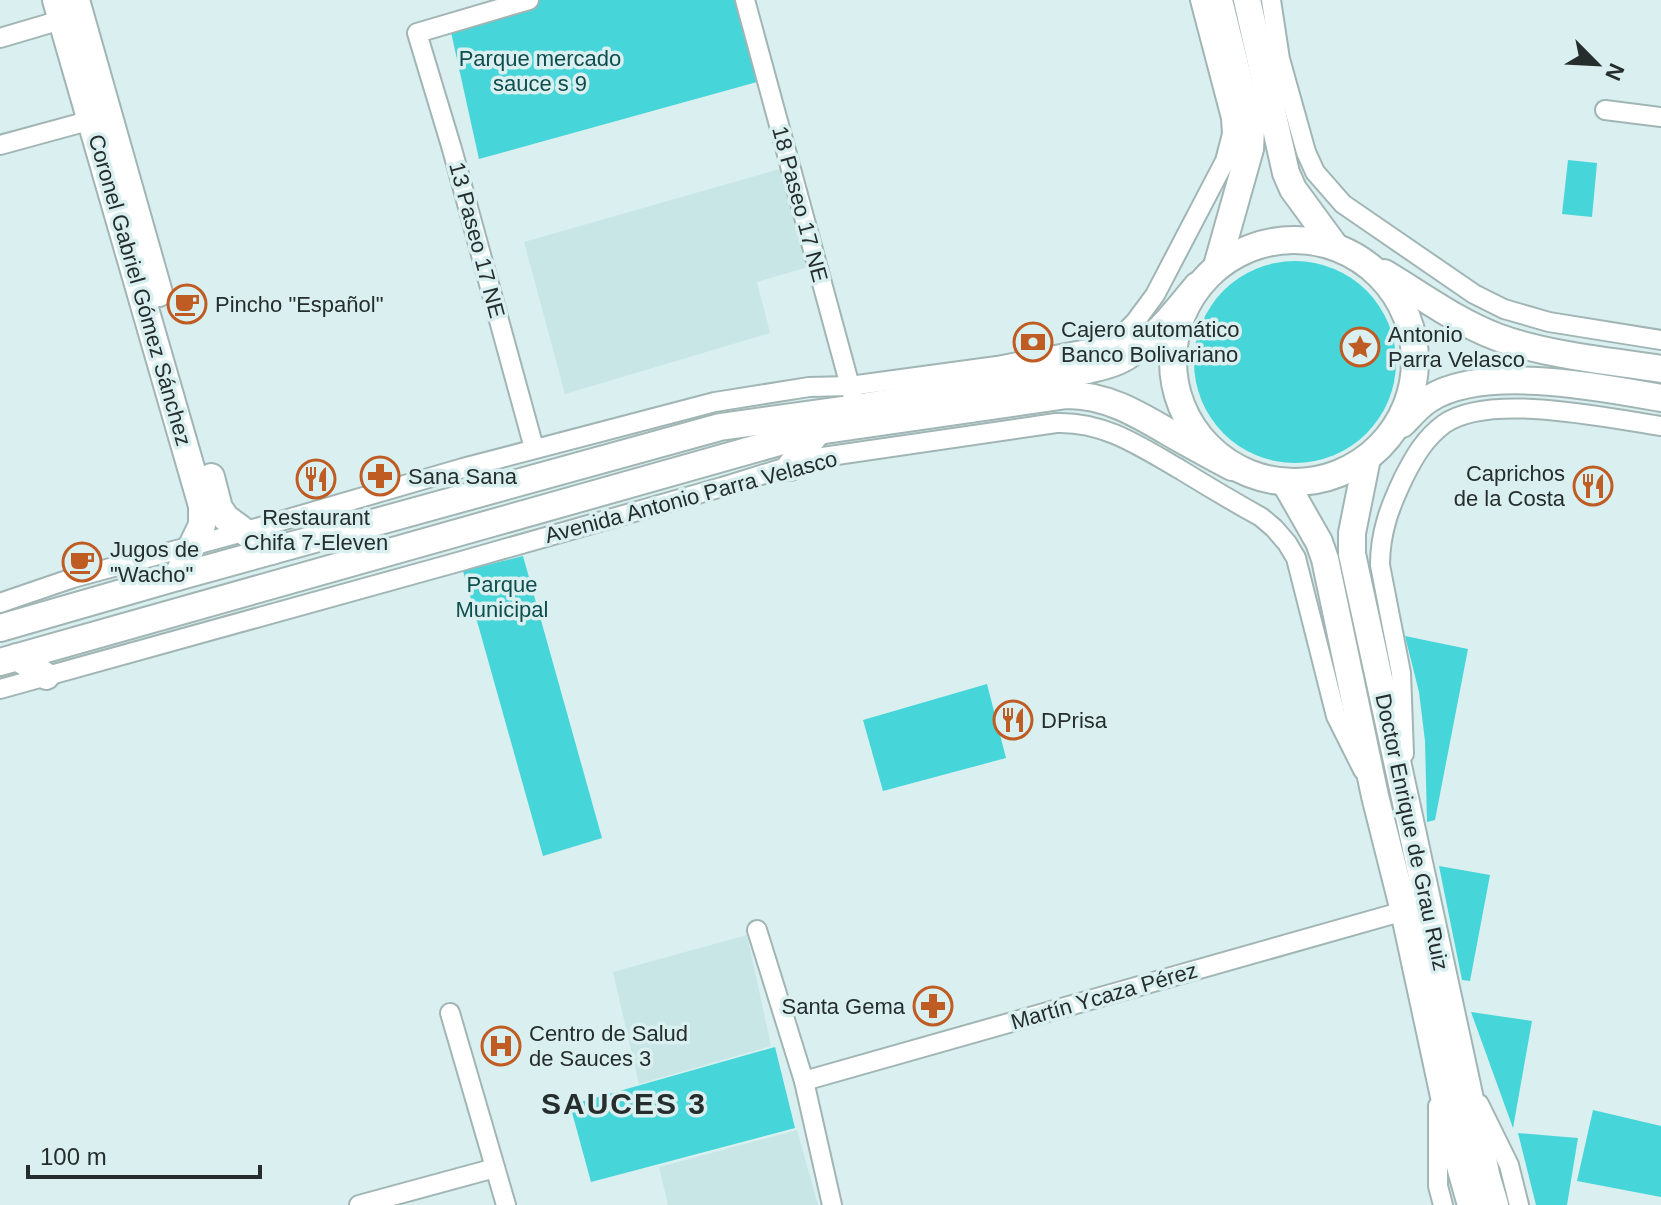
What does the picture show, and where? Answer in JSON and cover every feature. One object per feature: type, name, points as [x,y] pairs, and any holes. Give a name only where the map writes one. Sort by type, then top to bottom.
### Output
[{"type":"main road","points":[[1217,266],[1251,139],[1248,113],[1219,0]]},
{"type":"main road","points":[[1247,0],[1286,173],[1293,189],[1334,245]]},
{"type":"main road","name":"Coronel Gabriel Gómez Sánchez","points":[[64,7],[219,508],[226,518],[271,551]]},
{"type":"main road","name":"Coronel Gabriel Gómez Sánchez","points":[[100,118],[202,506],[202,525],[177,577]]},
{"type":"main road","points":[[0,628],[720,427],[853,397],[1088,370],[1110,364],[1148,341],[1217,266],[1266,242],[1300,239],[1334,245],[1470,325],[1498,338],[1542,349],[1661,369]]},
{"type":"main road","points":[[1364,261],[1393,290],[1411,328],[1415,369],[1406,409],[1375,451]]},
{"type":"main road","points":[[1197,286],[1178,323],[1172,364],[1181,407],[1200,440],[1232,467],[1270,482],[1311,483],[1351,469],[1375,451],[1428,399],[1474,383],[1557,382],[1661,398]]},
{"type":"main road","name":"Avenida Antonio Parra Velasco","points":[[8,659],[818,431],[1082,395],[1100,398],[1133,411],[1232,467]]},
{"type":"main road","points":[[790,467],[818,431]]},
{"type":"main road","name":"Doctor Enrique de Grau Ruiz","points":[[1375,451],[1352,533],[1352,554],[1495,1205]]},
{"type":"main road","name":"Doctor Enrique de Grau Ruiz","points":[[1286,484],[1319,542],[1325,559],[1375,796],[1404,911],[1456,1152],[1471,1205]]},
{"type":"main road","points":[[8,659],[46,676]]},
{"type":"street","name":"13 Paseo 17 NE","points":[[529,0],[417,33],[534,448]]},
{"type":"street","name":"18 Paseo 17 NE","points":[[745,0],[853,397]]},
{"type":"street","points":[[0,603],[73,578],[534,448],[715,402],[809,387],[853,397],[1087,349],[1114,338],[1135,322],[1155,295],[1218,177],[1230,148],[1231,118],[1200,0]]},
{"type":"street","points":[[1271,0],[1280,59],[1306,152],[1315,172],[1343,204],[1474,294],[1504,309],[1549,322],[1661,340]]},
{"type":"street","points":[[0,38],[64,7]]},
{"type":"street","points":[[1605,110],[1661,117]]},
{"type":"street","points":[[0,145],[100,118]]},
{"type":"street","points":[[1405,805],[1401,673],[1380,556],[1390,508],[1413,460],[1429,437],[1447,422],[1493,409],[1585,414],[1661,426]]},
{"type":"street","name":"Avenida Antonio Parra Velasco","points":[[0,689],[816,458],[1075,422],[1132,442],[1261,517],[1287,543],[1301,574],[1336,716],[1375,796]]},
{"type":"street","name":"Martín Ycaza Pérez","points":[[804,1081],[1404,911]]},
{"type":"street","points":[[757,930],[804,1081],[832,1205]]},
{"type":"street","points":[[450,1013],[506,1205]]},
{"type":"street","name":"Doctor Enrique de Grau Ruiz","points":[[1438,1071],[1438,1186],[1443,1205]]},
{"type":"street","points":[[1466,1075],[1509,1165],[1519,1205]]},
{"type":"street","points":[[359,1205],[495,1168]]},
{"type":"shaded area","points":[[783,168],[808,267],[757,282],[770,333],[565,394],[524,242]]},
{"type":"shaded area","points":[[747,935],[771,1046],[639,1084],[613,972]]},
{"type":"shaded area","points":[[797,1130],[818,1205],[668,1205],[659,1167]]},
{"type":"green space","name":"Parque mercado sauce s 9","points":[[539,0],[735,0],[757,82],[479,159],[449,23]]},
{"type":"green space","points":[[1568,160],[1597,163],[1592,217],[1562,214]]},
{"type":"green space","points":[[1295,261],[1334,269],[1366,291],[1388,323],[1396,362],[1388,401],[1366,433],[1334,455],[1295,463],[1256,455],[1224,433],[1202,401],[1194,362],[1202,323],[1224,291],[1256,269]]},
{"type":"green space","name":"Parque Municipal","points":[[523,556],[602,838],[543,856],[463,571]]},
{"type":"green space","points":[[1405,636],[1468,649],[1435,820],[1427,822],[1425,741],[1419,692]]},
{"type":"green space","points":[[987,684],[1006,758],[883,791],[863,720]]},
{"type":"green space","points":[[1439,866],[1490,875],[1470,981],[1462,980]]},
{"type":"green space","points":[[1471,1012],[1532,1021],[1513,1128]]},
{"type":"green space","points":[[775,1047],[795,1128],[591,1182],[570,1105]]},
{"type":"green space","points":[[1593,1110],[1661,1126],[1661,1197],[1577,1181]]},
{"type":"green space","points":[[1518,1133],[1578,1138],[1567,1205],[1536,1205]]},
{"type":"place","name":"Pincho \"Español\"","points":[[187,304]]},
{"type":"place","name":"Cajero automático Banco Bolivariano","points":[[1033,342]]},
{"type":"place","name":"Antonio Parra Velasco","points":[[1360,347]]},
{"type":"place","name":"Sana Sana","points":[[380,476]]},
{"type":"place","name":"Restaurant Chifa 7-Eleven","points":[[316,479]]},
{"type":"place","name":"Caprichos de la Costa","points":[[1593,486]]},
{"type":"place","name":"Jugos de \"Wacho\"","points":[[82,562]]},
{"type":"place","name":"DPrisa","points":[[1013,720]]},
{"type":"place","name":"Santa Gema","points":[[933,1006]]},
{"type":"place","name":"Centro de Salud de Sauces 3","points":[[501,1046]]},
{"type":"district","name":"SAUCES 3","points":[[624,1103]]}]
